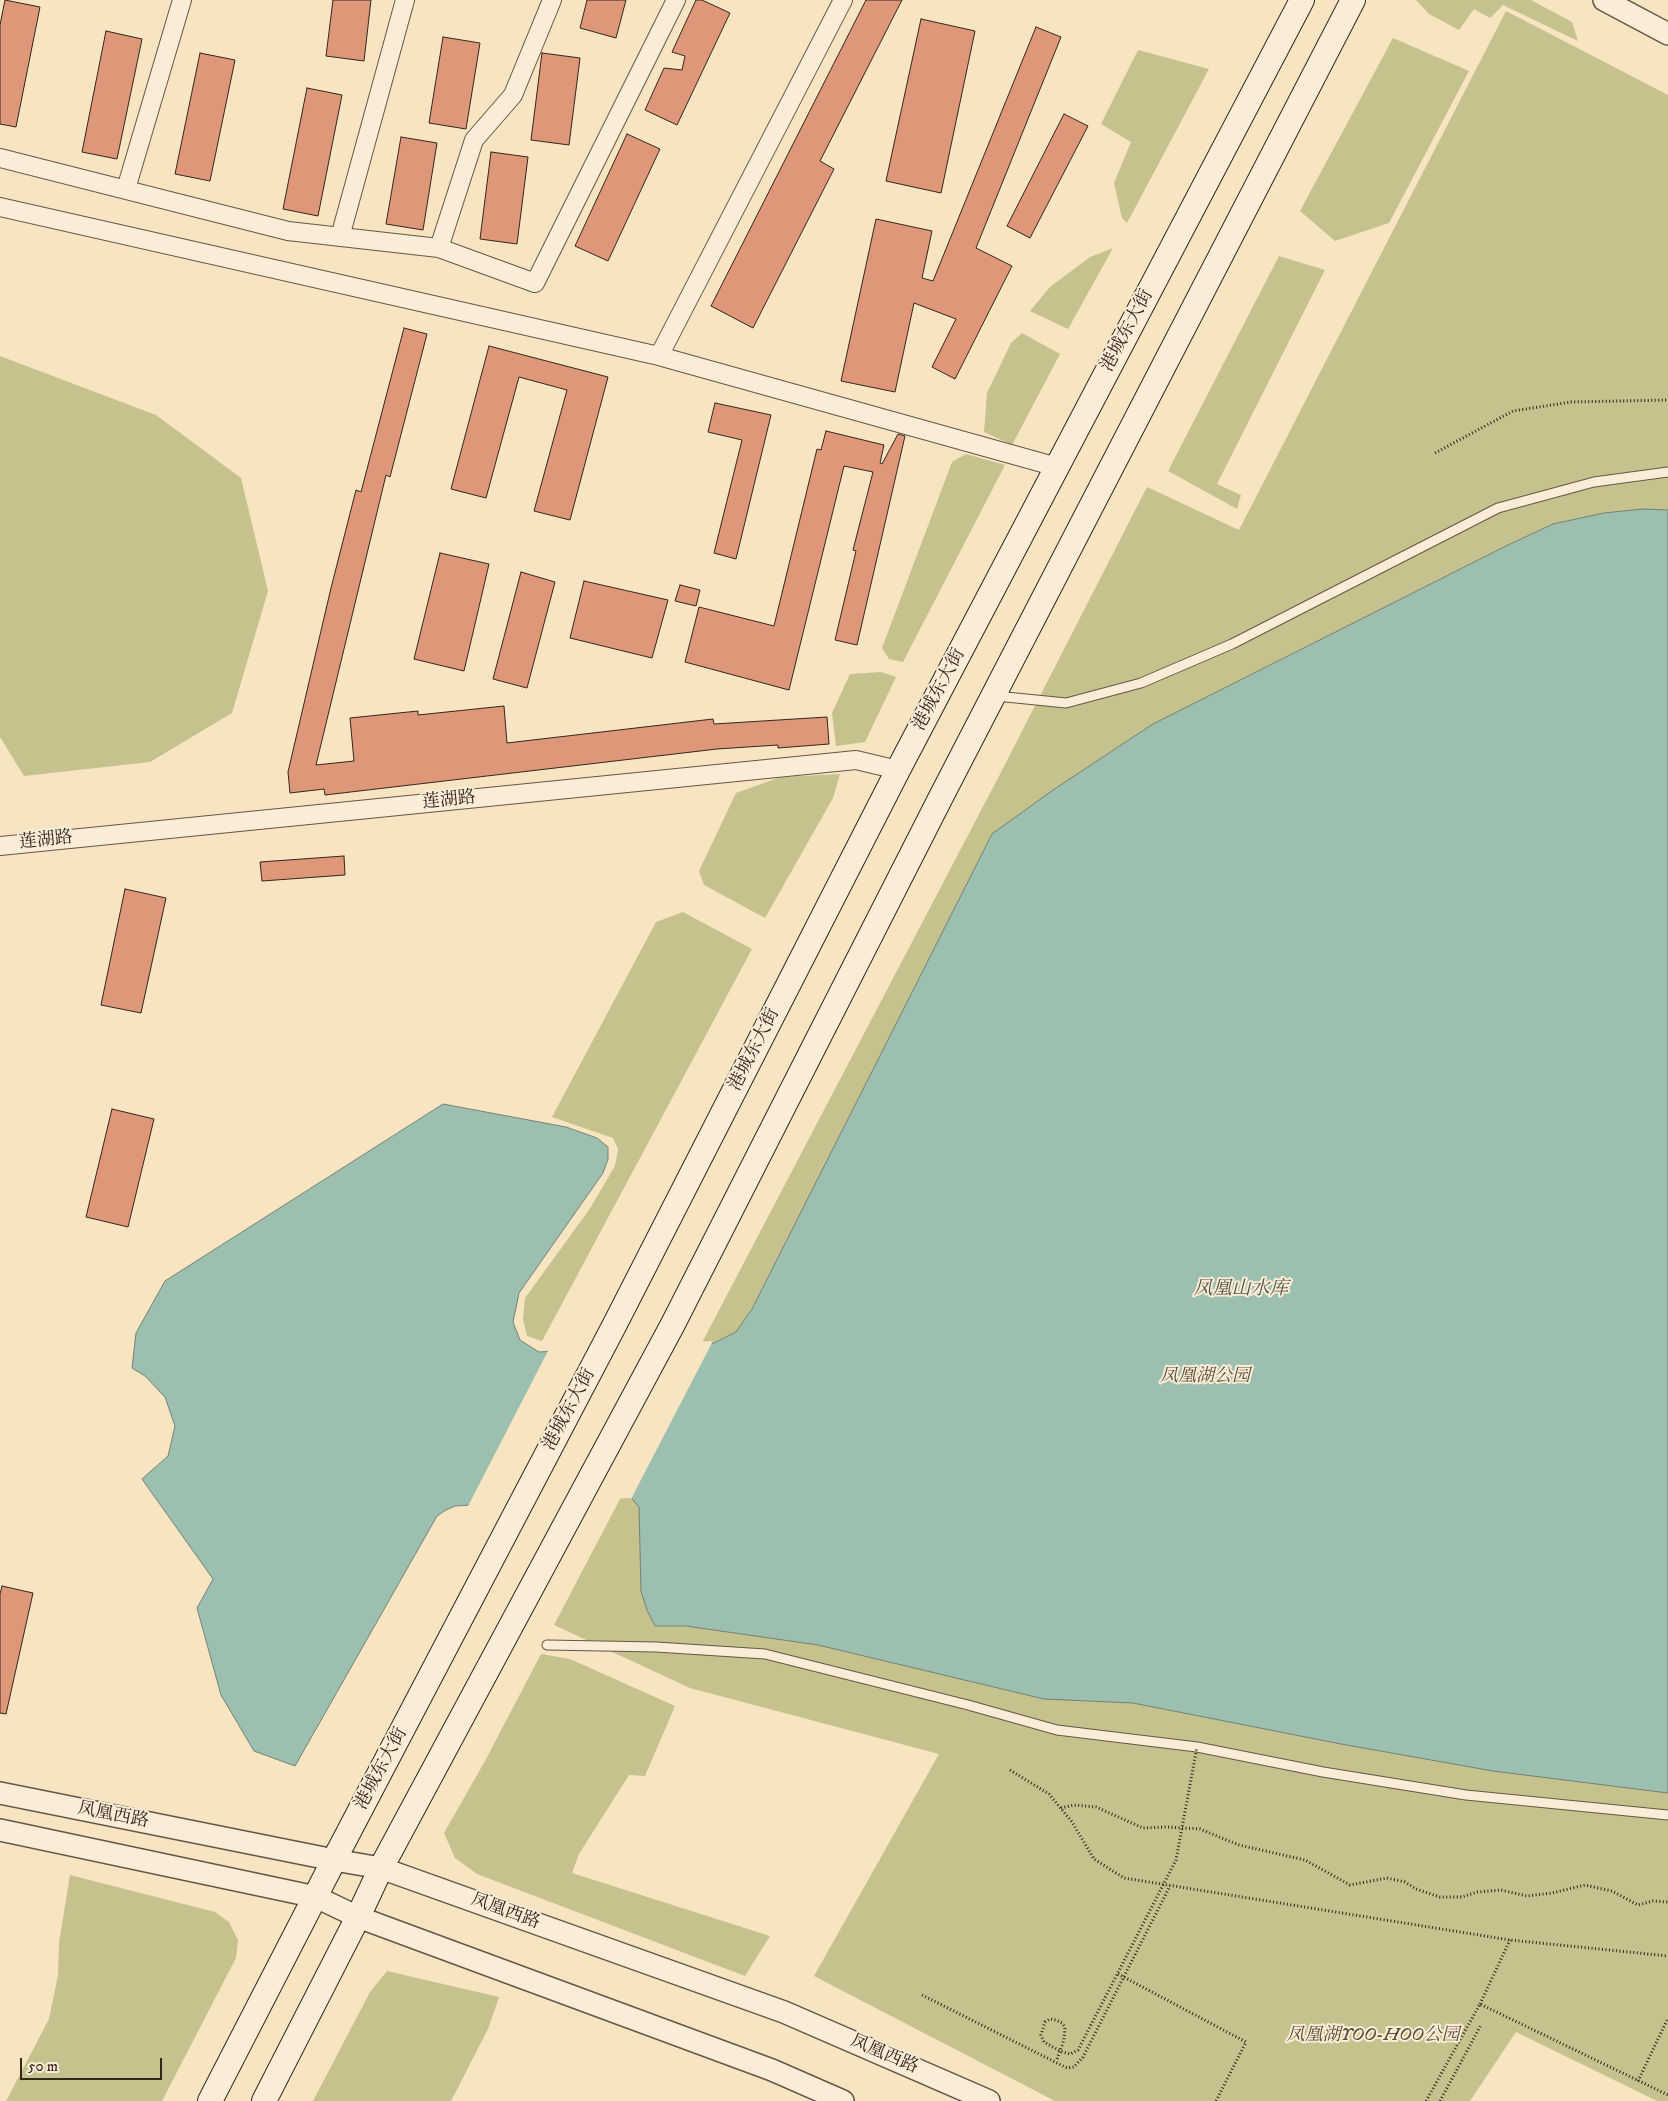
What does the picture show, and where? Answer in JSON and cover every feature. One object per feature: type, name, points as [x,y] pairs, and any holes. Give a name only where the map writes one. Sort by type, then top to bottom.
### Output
[{"type":"main road","name":"港城东大街","points":[[210,2101],[614,1326],[898,770],[1302,0]]},
{"type":"main road","points":[[264,2101],[381,1868],[569,1514],[673,1324],[993,696],[1353,0]]},
{"type":"street","points":[[126,189],[182,0]]},
{"type":"street","points":[[340,237],[405,0]]},
{"type":"street","points":[[439,248],[474,140],[513,95],[552,0]]},
{"type":"street","points":[[0,158],[288,231],[439,248],[535,283],[676,0]]},
{"type":"street","points":[[660,356],[843,0]]},
{"type":"street","points":[[1604,0],[1668,34]]},
{"type":"street","points":[[0,207],[660,356],[1057,467]]},
{"type":"street","name":"莲湖路","points":[[0,846],[856,760],[898,770]]},
{"type":"street","name":"凤凰西路","points":[[0,1793],[381,1868],[784,2012],[989,2101]]},
{"type":"street","name":"凤凰西路","points":[[0,1830],[316,1897],[358,1917],[772,2070],[843,2101]]},
{"type":"lane","points":[[993,696],[1066,703],[1141,684],[1232,644],[1498,508],[1594,482],[1668,472]]},
{"type":"lane","points":[[547,1645],[656,1647],[765,1654],[968,1705],[1057,1730],[1197,1747],[1323,1772],[1466,1795],[1668,1815]]},
{"type":"path","points":[[1435,453],[1513,411],[1572,402],[1668,400]]},
{"type":"path","points":[[1057,2059],[1059,2052],[1061,2046],[1064,2040],[1065,2027],[1056,2020],[1050,2019],[1045,2022],[1041,2035],[1044,2042],[1052,2046],[1060,2051],[1070,2054],[1078,2050],[1176,1860],[1197,1747]]},
{"type":"path","points":[[1010,1770],[1049,1794],[1072,1822],[1094,1859],[1124,1878],[1510,1940],[1668,1956]]},
{"type":"path","points":[[1061,1808],[1074,1805],[1096,1807],[1143,1828],[1200,1829],[1239,1845],[1305,1860],[1350,1885],[1387,1878],[1405,1882],[1416,1889],[1440,1897],[1462,1897],[1477,1892],[1501,1890],[1527,1896],[1552,1893],[1585,1885],[1612,1891],[1638,1905],[1652,1901],[1668,1902]]},
{"type":"path","points":[[922,1995],[1067,2068],[1074,2068],[1083,2057],[1170,1886]]},
{"type":"path","points":[[1426,2101],[1480,2004],[1510,1940]]},
{"type":"path","points":[[1118,1974],[1246,2042],[1216,2101]]},
{"type":"path","points":[[1480,2004],[1668,2095]]},
{"type":"path","points":[[1638,2081],[1668,2018]]},
{"type":"path","points":[[1440,2101],[1481,2024]]},
{"type":"green space","points":[[1416,0],[1531,0],[1572,22],[1578,41],[1503,5],[1490,18],[1474,9],[1459,30],[1429,14]]},
{"type":"green space","name":"凤凰山水库","points":[[1506,11],[1668,95],[1668,2101],[1657,2101],[1516,2032],[1470,2101],[1055,2101],[814,1976],[939,1754],[690,1688],[554,1625],[998,778],[1147,487],[1239,530]]},
{"type":"green space","points":[[1393,38],[1469,71],[1389,223],[1335,241],[1300,211]]},
{"type":"green space","points":[[1138,50],[1209,69],[1127,223],[1122,218],[1114,183],[1131,142],[1101,124]]},
{"type":"green space","points":[[1113,248],[1068,329],[1030,311],[1050,287],[1090,257]]},
{"type":"green space","points":[[1279,256],[1325,270],[1217,484],[1241,495],[1237,509],[1168,471]]},
{"type":"green space","points":[[1022,333],[1060,354],[1012,445],[984,432],[987,393],[1011,343]]},
{"type":"green space","points":[[0,356],[156,415],[241,478],[268,591],[232,713],[150,762],[24,776],[0,737]]},
{"type":"green space","points":[[966,454],[1005,465],[903,662],[889,659],[882,648],[952,462]]},
{"type":"green space","points":[[881,672],[896,677],[865,742],[836,746],[832,713],[850,674]]},
{"type":"green space","points":[[840,774],[833,798],[765,918],[704,885],[699,871],[736,793],[781,777]]},
{"type":"green space","points":[[683,912],[752,949],[542,1341],[527,1336],[523,1319],[525,1298],[589,1210],[615,1166],[618,1149],[613,1138],[552,1117],[656,922]]},
{"type":"green space","points":[[541,1654],[570,1659],[675,1706],[645,1776],[629,1775],[579,1854],[572,1873],[770,1936],[745,1976],[477,1874],[455,1858],[444,1833],[485,1761]]},
{"type":"green space","points":[[70,1875],[215,1912],[229,1922],[238,1940],[236,1958],[162,2101],[6,2101],[49,2019],[58,1975],[59,1943]]},
{"type":"green space","points":[[387,1971],[499,1997],[488,2029],[451,2101],[313,2101],[370,1992]]},
{"type":"water","name":"凤凰山水库","points":[[1643,509],[1668,510],[1668,1793],[1493,1771],[1341,1744],[1133,1703],[1044,1699],[818,1645],[686,1626],[655,1626],[641,1591],[639,1507],[629,1495],[455,1506],[437,1516],[295,1766],[254,1751],[221,1695],[197,1608],[213,1579],[142,1479],[168,1456],[175,1426],[165,1397],[145,1376],[132,1368],[136,1333],[165,1281],[443,1104],[566,1127],[597,1138],[608,1147],[608,1159],[603,1173],[519,1293],[513,1322],[520,1340],[539,1352],[714,1343],[736,1332],[752,1309],[992,834],[1053,790],[1153,724],[1506,546],[1553,524],[1604,513]]},
{"type":"pier","points":[[713,1341],[631,1499],[467,1508],[549,1349]]},
{"type":"building","points":[[5,0],[40,7],[16,127],[0,124],[0,25]]},
{"type":"building","points":[[333,0],[371,0],[364,61],[326,56]]},
{"type":"building","points":[[587,0],[626,0],[616,38],[580,28]]},
{"type":"building","points":[[696,0],[702,0],[730,13],[677,125],[645,110],[664,68],[682,70],[685,56],[672,52]]},
{"type":"building","points":[[866,0],[902,0],[820,161],[834,169],[753,328],[711,306]]},
{"type":"building","points":[[921,19],[975,31],[941,193],[886,181]]},
{"type":"building","points":[[1036,27],[1061,37],[976,248],[1012,266],[955,379],[932,367],[956,319],[914,303],[895,392],[841,381],[876,219],[932,231],[922,278],[933,281]]},
{"type":"building","points":[[106,31],[142,39],[117,159],[82,152]]},
{"type":"building","points":[[443,37],[480,43],[466,129],[429,123]]},
{"type":"building","points":[[200,53],[235,60],[210,181],[175,174]]},
{"type":"building","points":[[542,53],[580,58],[569,145],[531,140]]},
{"type":"building","points":[[307,88],[342,95],[318,216],[283,209]]},
{"type":"building","points":[[1064,114],[1088,126],[1030,238],[1007,226]]},
{"type":"building","points":[[627,134],[660,149],[608,261],[575,246]]},
{"type":"building","points":[[401,137],[437,143],[423,230],[386,224]]},
{"type":"building","points":[[491,152],[528,157],[517,244],[480,239]]},
{"type":"building","points":[[404,328],[427,334],[390,477],[386,475],[316,765],[354,761],[350,718],[418,711],[418,715],[504,706],[507,743],[713,719],[714,724],[827,717],[829,744],[778,748],[778,745],[717,749],[325,795],[324,789],[290,793],[288,772],[331,588],[356,490],[361,492]]},
{"type":"building","points":[[489,346],[608,377],[570,520],[534,511],[567,390],[519,377],[486,498],[451,489]]},
{"type":"building","points":[[715,403],[771,415],[736,559],[714,553],[742,440],[708,432]]},
{"type":"building","points":[[826,431],[884,445],[880,463],[882,464],[898,434],[905,436],[857,645],[835,640],[856,551],[853,550],[873,472],[844,466],[789,690],[685,662],[699,607],[774,626],[817,449],[821,450]]},
{"type":"building","points":[[440,553],[489,564],[464,671],[414,659]]},
{"type":"building","points":[[521,572],[555,582],[527,688],[493,679]]},
{"type":"building","points":[[584,581],[668,600],[652,658],[570,638]]},
{"type":"building","points":[[680,585],[700,590],[696,606],[675,601]]},
{"type":"building","points":[[344,856],[345,875],[262,881],[260,862]]},
{"type":"building","points":[[125,889],[166,898],[141,1013],[101,1005]]},
{"type":"building","points":[[112,1109],[154,1119],[128,1227],[86,1217]]},
{"type":"building","points":[[2,1586],[33,1593],[6,1714],[0,1713],[0,1594]]},
{"type":"park label","name":"凤凰湖公园","points":[[1205,1377]]},
{"type":"park label","name":"凤凰湖YOO-HOO公园","points":[[1373,2036]]}]
